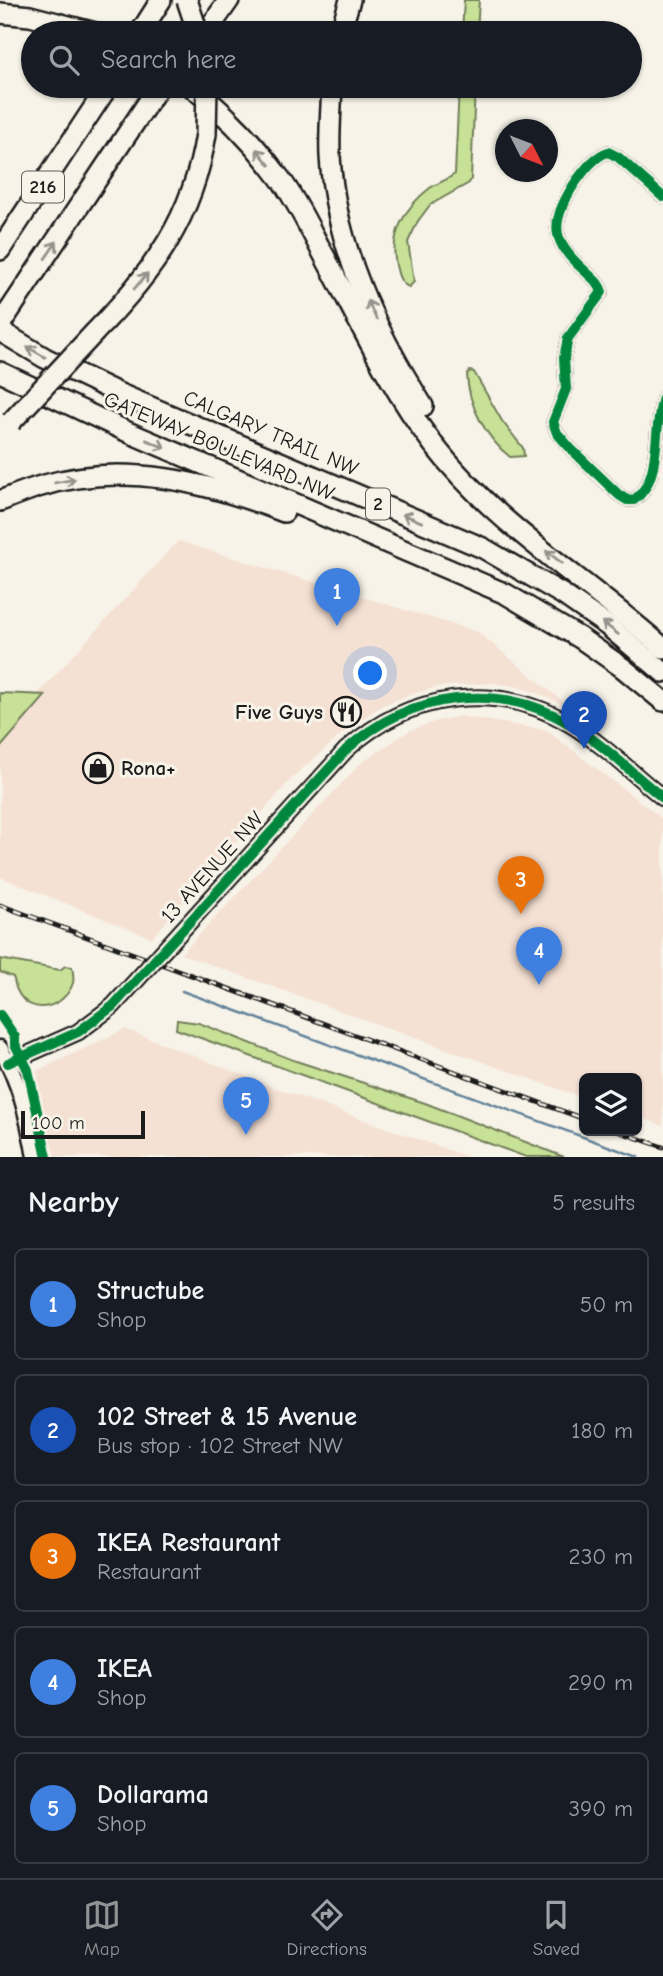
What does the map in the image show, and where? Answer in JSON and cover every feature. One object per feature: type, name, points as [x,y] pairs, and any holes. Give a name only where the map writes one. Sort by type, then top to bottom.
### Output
[{"type":"highway","points":[[187,0],[194,21]]},
{"type":"highway","points":[[204,21],[214,0]]},
{"type":"highway","points":[[209,21],[229,0]]},
{"type":"highway","points":[[344,21],[350,0]]},
{"type":"highway","points":[[148,21],[157,6]]},
{"type":"highway","points":[[0,13],[51,21]]},
{"type":"highway","name":"216","points":[[0,250],[101,98]]},
{"type":"highway","name":"216","points":[[0,325],[75,215],[114,169],[155,98]]},
{"type":"highway","points":[[205,98],[243,132],[280,179],[302,213],[394,384],[432,442],[454,469],[481,495],[663,648]]},
{"type":"highway","points":[[5,428],[150,271],[169,243],[192,193],[202,160],[207,98]]},
{"type":"highway","points":[[332,98],[330,157],[341,229],[348,252],[384,336],[413,390],[481,495]]},
{"type":"highway","points":[[0,233],[85,123]]},
{"type":"highway","name":"CALGARY TRAIL NW","points":[[0,331],[73,372],[483,548],[562,594],[608,626],[663,672]]},
{"type":"highway","name":"GATEWAY BOULEVARD NW","points":[[0,372],[130,433],[468,576],[549,618],[623,668],[663,701]]},
{"type":"highway","points":[[0,382],[55,408],[130,433]]},
{"type":"highway","points":[[0,501],[41,485],[69,480],[138,475],[176,480],[247,499],[437,572],[468,576]]},
{"type":"street","points":[[663,197],[618,157],[608,152],[600,155],[567,197],[559,220],[558,239],[562,249],[600,285],[602,292],[568,338],[564,358],[566,389],[553,422],[557,433],[571,449],[619,495],[631,500],[638,498],[647,489],[658,464],[659,421],[663,398]]},
{"type":"street","name":"13 AVENUE NW","points":[[8,1063],[78,1032],[113,1006],[294,805],[356,741],[407,710],[446,699],[474,697],[509,701],[551,715],[587,737],[663,798]]},
{"type":"street","points":[[0,1048],[24,1103],[35,1157]]},
{"type":"shaded area","points":[[178,541],[478,632],[571,708],[540,694],[514,686],[491,683],[438,687],[383,705],[350,727],[293,777],[152,938],[0,877],[0,735]]},
{"type":"shaded area","points":[[461,716],[546,730],[663,819],[663,1126],[642,1118],[642,1073],[579,1073],[579,1096],[181,954],[361,763],[409,731],[436,721]]},
{"type":"shaded area","points":[[125,1029],[281,1090],[468,1157],[51,1157],[37,1071]]},
{"type":"green space","points":[[464,0],[479,0],[478,21],[463,21]]},
{"type":"green space","points":[[458,98],[474,98],[471,179],[469,183],[430,205],[418,221],[408,242],[414,282],[409,287],[406,286],[401,281],[394,254],[401,222],[421,195],[455,174]]},
{"type":"green space","points":[[474,372],[502,421],[523,448],[524,456],[510,457],[486,431],[468,386],[467,374]]},
{"type":"green space","points":[[0,693],[46,695],[0,748]]},
{"type":"green space","points":[[0,959],[60,970],[65,966],[72,967],[73,983],[69,991],[56,1003],[39,1007],[31,1005],[16,989],[13,977],[0,972]]},
{"type":"green space","points":[[177,1020],[199,1023],[293,1060],[425,1103],[564,1157],[526,1157],[176,1029]]},
{"type":"waterway","points":[[182,991],[638,1157]]},
{"type":"railway","points":[[0,905],[579,1117]]},
{"type":"railway","points":[[631,1136],[663,1147]]},
{"type":"cycle path","points":[[663,197],[618,157],[608,152],[588,166],[565,200],[558,222],[560,242],[602,292],[568,338],[564,358],[566,389],[553,422],[557,433],[571,449],[619,495],[627,500],[634,500],[643,491],[653,467],[663,398]]},
{"type":"cycle path","points":[[8,1063],[78,1032],[113,1006],[346,750],[370,731],[397,716],[425,705],[454,699],[513,701],[542,710],[570,724],[663,798]]},
{"type":"cycle path","points":[[0,1015],[15,1037],[15,1044],[28,1070],[47,1157]]},
{"type":"place","name":"Structube","points":[[337,626]]},
{"type":"place","name":"Five Guys","points":[[346,712]]},
{"type":"place","name":"102 Street & 15 Avenue","points":[[584,749]]},
{"type":"place","name":"Rona+","points":[[98,768]]},
{"type":"place","name":"IKEA Restaurant","points":[[521,914]]},
{"type":"place","name":"IKEA","points":[[539,985]]},
{"type":"place","name":"Dollarama","points":[[246,1135]]}]
